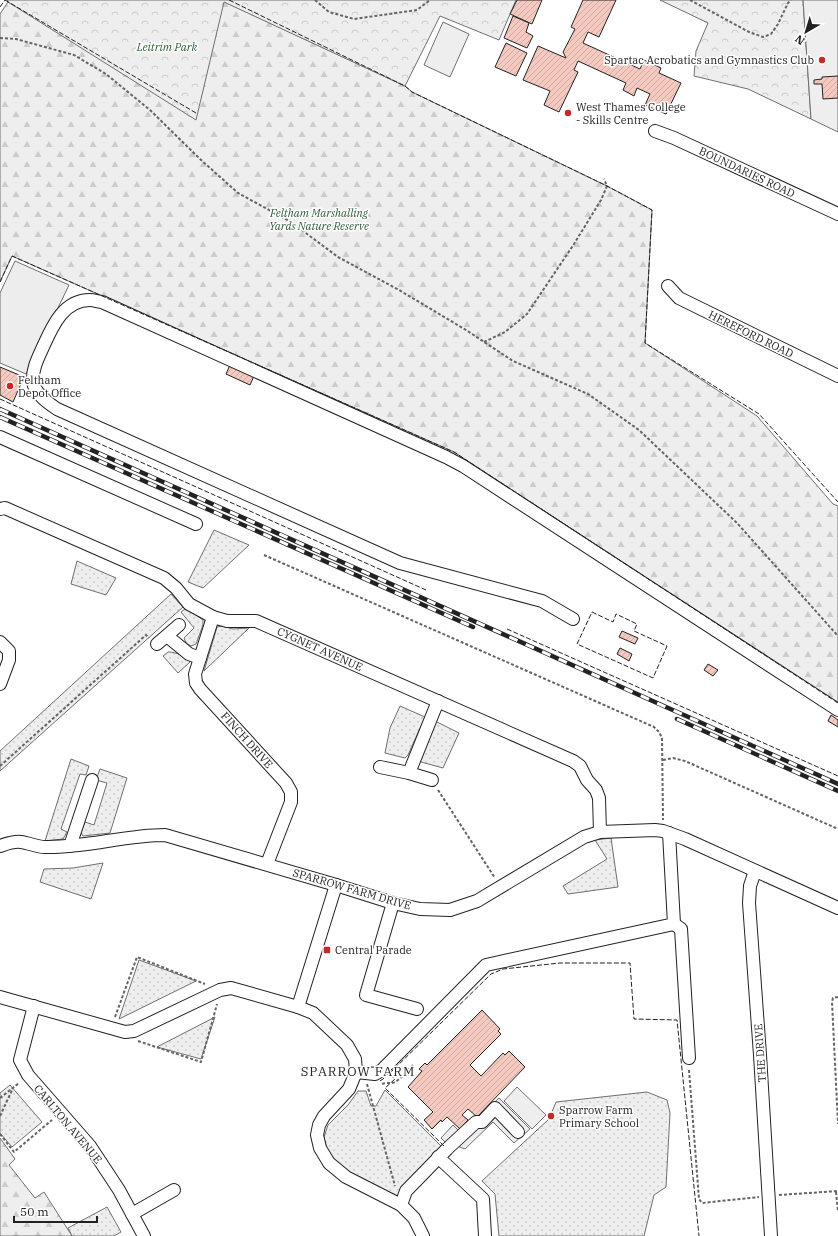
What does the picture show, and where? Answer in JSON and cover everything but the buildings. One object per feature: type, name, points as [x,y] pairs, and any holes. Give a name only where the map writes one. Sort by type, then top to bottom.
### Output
[{"type":"street","name":"BOUNDARIES ROAD","points":[[655,131],[674,138],[838,214]]},
{"type":"street","name":"HEREFORD ROAD","points":[[668,286],[679,298],[838,376]]},
{"type":"street","points":[[573,619],[542,601],[400,563],[57,409],[42,398],[33,384],[34,368],[54,324],[65,309],[76,303],[90,300],[102,302],[446,457],[463,466],[838,710]]},
{"type":"street","points":[[0,437],[196,524]]},
{"type":"street","name":"CYGNET AVENUE","points":[[0,509],[5,508],[164,578],[176,588],[189,604],[213,617],[227,621],[256,621],[573,761],[580,766],[587,780],[596,790],[598,798],[600,832]]},
{"type":"street","name":"FINCH DRIVE","points":[[213,617],[195,674],[196,682],[200,689],[286,783],[291,792],[291,802],[267,864]]},
{"type":"street","points":[[154,642],[167,636],[179,625]]},
{"type":"street","points":[[167,636],[189,654],[200,658]]},
{"type":"street","points":[[0,642],[9,651],[9,660],[0,684]]},
{"type":"street","points":[[409,773],[438,702]]},
{"type":"street","points":[[380,767],[409,773],[432,780]]},
{"type":"street","points":[[70,846],[92,780]]},
{"type":"street","name":"SPARROW FARM DRIVE","points":[[0,846],[21,842],[44,847],[70,846],[151,835],[165,835],[267,864],[394,903],[420,909],[450,910],[477,901],[559,860],[584,837],[600,832],[655,830],[666,832],[684,839],[838,908]]},
{"type":"street","points":[[666,832],[674,924]]},
{"type":"street","name":"THE DRIVE","points":[[755,871],[750,886],[749,903],[771,1236]]},
{"type":"street","points":[[298,1007],[336,885]]},
{"type":"street","points":[[394,903],[366,995],[417,1009]]},
{"type":"street","points":[[356,1072],[376,1074],[382,1070],[486,965],[674,924],[681,929],[689,1058]]},
{"type":"street","points":[[0,996],[125,1032],[134,1030],[220,990],[231,988],[298,1007],[313,1013],[347,1045],[355,1059],[356,1072],[349,1089],[324,1116],[319,1125],[317,1135],[320,1148],[329,1163],[346,1177],[401,1205],[414,1218],[423,1236]]},
{"type":"street","name":"CARLTON AVENUE","points":[[34,1006],[20,1060],[28,1076],[90,1146],[119,1190],[144,1236]]},
{"type":"street","points":[[401,1205],[406,1191],[476,1122],[482,1122],[495,1108],[518,1132]]},
{"type":"street","points":[[438,1158],[483,1199],[485,1236]]},
{"type":"street","points":[[132,1214],[174,1190]]},
{"type":"path","points":[[315,0],[329,12],[354,18],[417,10],[430,0]]},
{"type":"path","points":[[690,0],[749,32],[763,37],[771,34],[791,0]]},
{"type":"path","points":[[0,38],[16,39],[74,55],[106,74],[150,110],[200,159],[238,193],[290,222],[338,257],[399,290],[466,330],[513,361],[588,394],[639,430],[737,523],[838,636]]},
{"type":"path","points":[[484,342],[505,332],[527,314],[574,244],[601,200],[607,186],[604,179]]},
{"type":"path","points":[[264,555],[654,728],[659,732],[662,738],[666,832]]},
{"type":"path","points":[[0,766],[146,635],[154,642]]},
{"type":"path","points":[[663,760],[673,758],[685,761],[838,829]]},
{"type":"path","points":[[432,780],[501,888]]},
{"type":"path","points":[[111,1028],[137,957],[220,990],[220,997],[201,1062],[129,1039],[125,1032]]},
{"type":"path","points":[[838,997],[833,998],[832,1002],[838,1124]]},
{"type":"path","points":[[689,1058],[700,1198],[702,1203],[768,1196],[837,1192],[838,1211]]},
{"type":"path","points":[[356,1072],[366,1079],[401,1205]]},
{"type":"path","points":[[0,1098],[28,1076]]},
{"type":"path","points":[[0,1116],[13,1087]]},
{"type":"path","points":[[0,1134],[14,1152],[61,1113]]},
{"type":"green space","name":"Feltham Marshalling Yards Nature Reserve","points":[[7,0],[225,0],[225,2],[405,86],[412,92],[607,186],[652,210],[645,343],[757,416],[833,504],[838,506],[838,703],[454,452],[12,256],[0,282],[0,14],[8,2]]},
{"type":"green space","name":"Leitrim Park","points":[[7,0],[516,0],[499,40],[440,16],[405,86],[224,2],[196,120]]},
{"type":"green space","points":[[660,0],[803,0],[811,119],[748,89],[694,76],[696,51],[708,23]]},
{"type":"green space","name":"Spartac Acrobatics and Gymnastics Club","points":[[803,0],[838,0],[838,132],[811,119]]},
{"type":"green space","points":[[443,22],[469,34],[450,77],[424,65]]},
{"type":"green space","points":[[214,530],[249,545],[203,588],[188,582]]},
{"type":"green space","points":[[77,561],[116,578],[106,595],[71,584]]},
{"type":"green space","points":[[171,594],[183,607],[0,771],[0,751]]},
{"type":"green space","points":[[186,608],[203,620],[203,625],[196,644],[191,646],[186,643],[184,638],[194,628],[181,612]]},
{"type":"green space","points":[[222,626],[233,629],[249,628],[204,671],[217,627]]},
{"type":"green space","points":[[168,652],[180,655],[190,662],[178,673],[163,656]]},
{"type":"green space","points":[[400,706],[425,717],[408,755],[405,758],[385,753],[390,728]]},
{"type":"green space","points":[[435,721],[459,733],[443,768],[421,762],[419,756]]},
{"type":"green space","points":[[71,759],[89,766],[86,775],[80,774],[61,829],[67,832],[63,839],[45,841]]},
{"type":"green space","points":[[100,769],[127,778],[110,833],[83,836],[81,833],[85,822],[94,825],[107,783],[96,780]]},
{"type":"green space","points":[[611,838],[618,887],[568,894],[563,886],[607,859],[595,840]]},
{"type":"green space","points":[[103,863],[91,899],[40,882],[44,869],[73,868]]},
{"type":"green space","points":[[139,960],[196,981],[119,1019]]},
{"type":"green space","points":[[215,1017],[201,1059],[157,1047]]},
{"type":"green space","points":[[10,1085],[42,1122],[12,1147],[0,1133],[0,1093]]},
{"type":"green space","points":[[517,1087],[546,1115],[532,1129],[504,1101]]},
{"type":"green space","points":[[385,1090],[442,1147],[398,1201],[355,1179],[337,1164],[327,1149],[324,1137],[328,1125],[348,1105],[358,1091],[366,1091],[371,1106],[376,1106]]},
{"type":"green space","points":[[647,1092],[667,1100],[670,1113],[666,1187],[654,1195],[644,1236],[499,1236],[495,1194],[482,1181],[549,1119],[556,1102]]},
{"type":"green space","points":[[0,1138],[15,1159],[9,1165],[35,1198],[44,1192],[72,1236],[0,1236]]},
{"type":"green space","points":[[107,1207],[121,1232],[114,1236],[72,1236],[68,1228]]},
{"type":"shaded area","points":[[15,261],[69,285],[26,374],[0,363],[0,293]]},
{"type":"shaded area","points":[[499,1098],[530,1129],[514,1143],[493,1122],[465,1149],[457,1146],[453,1150],[441,1138],[453,1125],[459,1131],[478,1118]]},
{"type":"railway","points":[[0,409],[838,784]]},
{"type":"railway","points":[[0,417],[473,627]]},
{"type":"railway","points":[[677,719],[838,791]]},
{"type":"fence","points":[[5,0],[196,113]]},
{"type":"fence","points":[[0,7],[5,0]]},
{"type":"fence","points":[[229,0],[405,86],[412,92],[607,186],[652,210],[645,343],[759,414],[838,502]]},
{"type":"fence","points":[[0,282],[12,256],[454,452],[838,703]]},
{"type":"fence","points":[[0,399],[426,590]]},
{"type":"fence","points":[[592,612],[613,622],[616,614],[637,624],[634,631],[667,646],[653,678],[577,644],[592,612]]},
{"type":"fence","points":[[507,629],[838,776]]},
{"type":"fence","points":[[444,1146],[385,1088],[395,1079],[389,1074],[491,974],[503,969],[560,963],[630,963],[634,1019],[677,1020],[699,1236]]},
{"type":"fence","points":[[380,1081],[389,1074]]},
{"type":"place","name":"Spartac Acrobatics and Gymnastics Club","points":[[822,60]]},
{"type":"place","name":"West Thames College - Skills Centre","points":[[568,113]]},
{"type":"place","name":"Feltham Depot Office","points":[[10,386]]},
{"type":"place","name":"Central Parade","points":[[327,950]]},
{"type":"place","name":"Sparrow Farm Primary School","points":[[551,1116]]},
{"type":"district","name":"SPARROW FARM","points":[[358,1071]]}]
